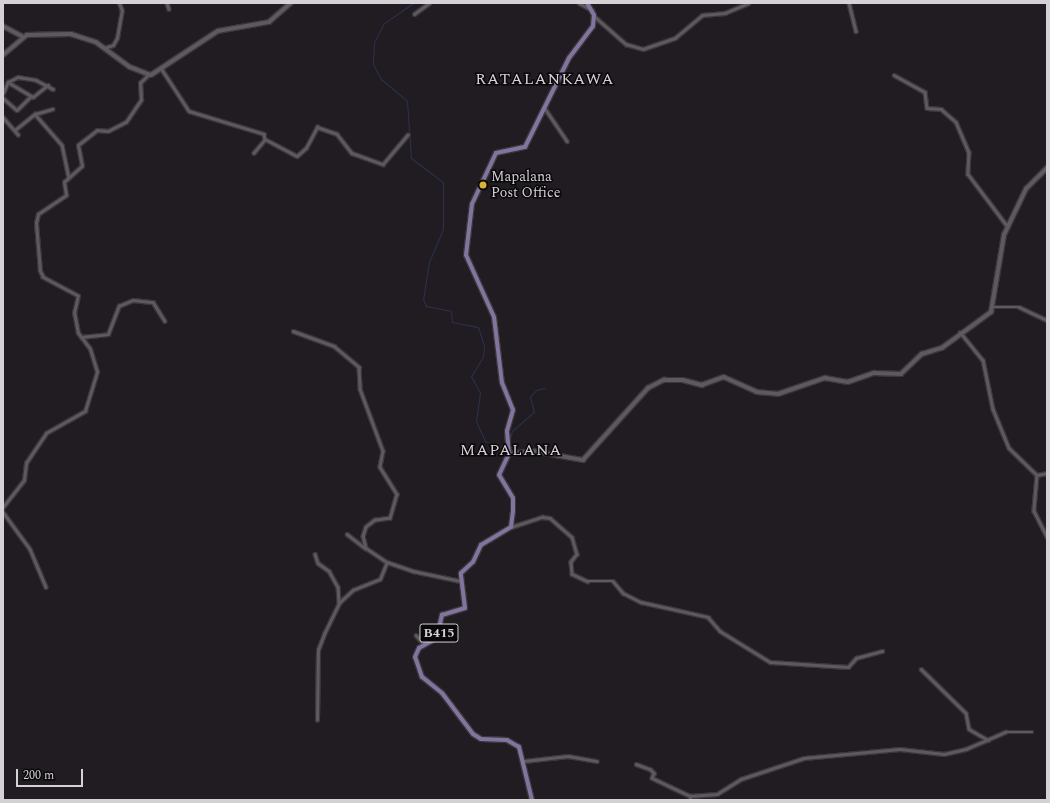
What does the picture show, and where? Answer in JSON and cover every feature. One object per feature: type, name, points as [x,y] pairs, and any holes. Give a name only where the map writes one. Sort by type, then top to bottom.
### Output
[{"type":"main road","points":[[3,55],[22,36],[36,33],[71,34],[90,39],[148,75],[218,30],[269,22],[291,3]]},
{"type":"main road","points":[[460,581],[461,573],[473,562],[481,545],[511,527],[513,498],[499,475],[508,454],[507,440],[513,410],[502,383],[494,317],[466,255],[467,236],[472,204],[496,153],[526,147],[544,106],[569,58],[591,30],[594,15],[587,3]]},
{"type":"main road","points":[[3,26],[22,36]]},
{"type":"main road","points":[[508,454],[532,451],[583,460],[648,388],[664,380],[683,380],[702,386],[724,377],[758,392],[778,394],[826,378],[848,382],[874,373],[897,376],[922,354],[942,348],[960,332],[988,316],[993,307],[1002,242],[1026,189],[1047,168]]},
{"type":"main road","name":"B415","points":[[460,581],[465,608],[442,615],[437,638],[424,644],[415,657],[422,677],[442,693],[473,734],[481,739],[513,742],[524,761],[532,800]]},
{"type":"street","points":[[103,48],[113,44],[117,38],[122,11],[120,3]]},
{"type":"street","points":[[167,3],[169,9]]},
{"type":"street","points":[[414,14],[429,3]]},
{"type":"street","points":[[579,3],[588,11],[592,10]]},
{"type":"street","points":[[594,15],[626,44],[643,49],[675,38],[702,15],[725,13],[748,3]]},
{"type":"street","points":[[849,3],[856,31]]},
{"type":"street","points":[[161,68],[189,111],[264,134],[265,139],[297,156],[306,148],[317,127],[337,134],[352,153],[383,164],[407,135]]},
{"type":"street","points":[[3,507],[24,480],[26,463],[46,433],[79,417],[89,404],[97,372],[90,349],[80,337],[74,313],[78,296],[43,277],[37,255],[38,214],[63,200],[66,195],[64,182],[82,166],[78,145],[96,130],[108,131],[126,122],[141,100],[140,84],[148,75]]},
{"type":"street","points":[[894,75],[924,92],[927,108],[941,109],[956,122],[969,152],[968,174],[1008,228]]},
{"type":"street","points":[[3,93],[8,82],[25,77],[48,85],[53,89]]},
{"type":"street","points":[[8,82],[30,97]]},
{"type":"street","points":[[3,98],[17,110],[30,97],[48,85]]},
{"type":"street","points":[[544,106],[567,141]]},
{"type":"street","points":[[15,130],[35,114],[52,109]]},
{"type":"street","points":[[35,114],[62,145],[69,177]]},
{"type":"street","points":[[3,117],[18,134]]},
{"type":"street","points":[[254,153],[265,139]]},
{"type":"street","points":[[80,337],[108,334],[119,306],[133,300],[153,302],[164,321]]},
{"type":"street","points":[[993,307],[1019,307],[1047,320]]},
{"type":"street","points":[[293,331],[334,346],[359,367],[360,389],[383,451],[380,466],[397,494],[390,518],[375,520],[366,527],[363,536],[366,548]]},
{"type":"street","points":[[960,332],[983,360],[993,409],[1009,448],[1037,475]]},
{"type":"street","points":[[1037,475],[1047,473]]},
{"type":"street","points":[[1037,475],[1034,511],[1047,537]]},
{"type":"street","points":[[3,512],[30,549],[46,587]]},
{"type":"street","points":[[511,527],[542,517],[550,518],[572,537],[577,554],[571,562],[572,574],[587,582],[613,581],[623,593],[641,602],[708,616],[720,631],[770,662],[848,667],[856,658],[882,650]]},
{"type":"street","points":[[347,534],[387,562],[460,581]]},
{"type":"street","points":[[315,554],[318,563],[329,571],[338,586],[339,603]]},
{"type":"street","points":[[317,720],[318,650],[339,603],[353,590],[380,579],[387,562]]},
{"type":"street","points":[[416,635],[424,644]]},
{"type":"street","points":[[921,669],[966,713],[970,730],[988,740]]},
{"type":"street","points":[[636,764],[650,769],[654,773],[652,778],[690,796],[717,794],[741,779],[804,758],[900,748],[944,754],[988,740],[1005,732],[1032,732]]},
{"type":"street","points":[[524,761],[568,756],[597,761]]},
{"type":"waterway","points":[[413,3],[384,23],[374,43],[373,64],[381,79],[407,101],[411,158],[443,182],[443,229],[429,262],[423,299],[426,306],[451,311],[452,322],[478,327],[484,346],[483,357],[471,376],[480,393],[476,421],[485,441],[499,447],[507,444]]},
{"type":"waterway","points":[[509,442],[512,431],[534,412],[530,397],[536,390],[545,388]]},
{"type":"place","name":"Mapalana Post Office","points":[[483,185]]},
{"type":"district","name":"RATALANKAWA","points":[[545,79]]},
{"type":"district","name":"MAPALANA","points":[[511,450]]}]
